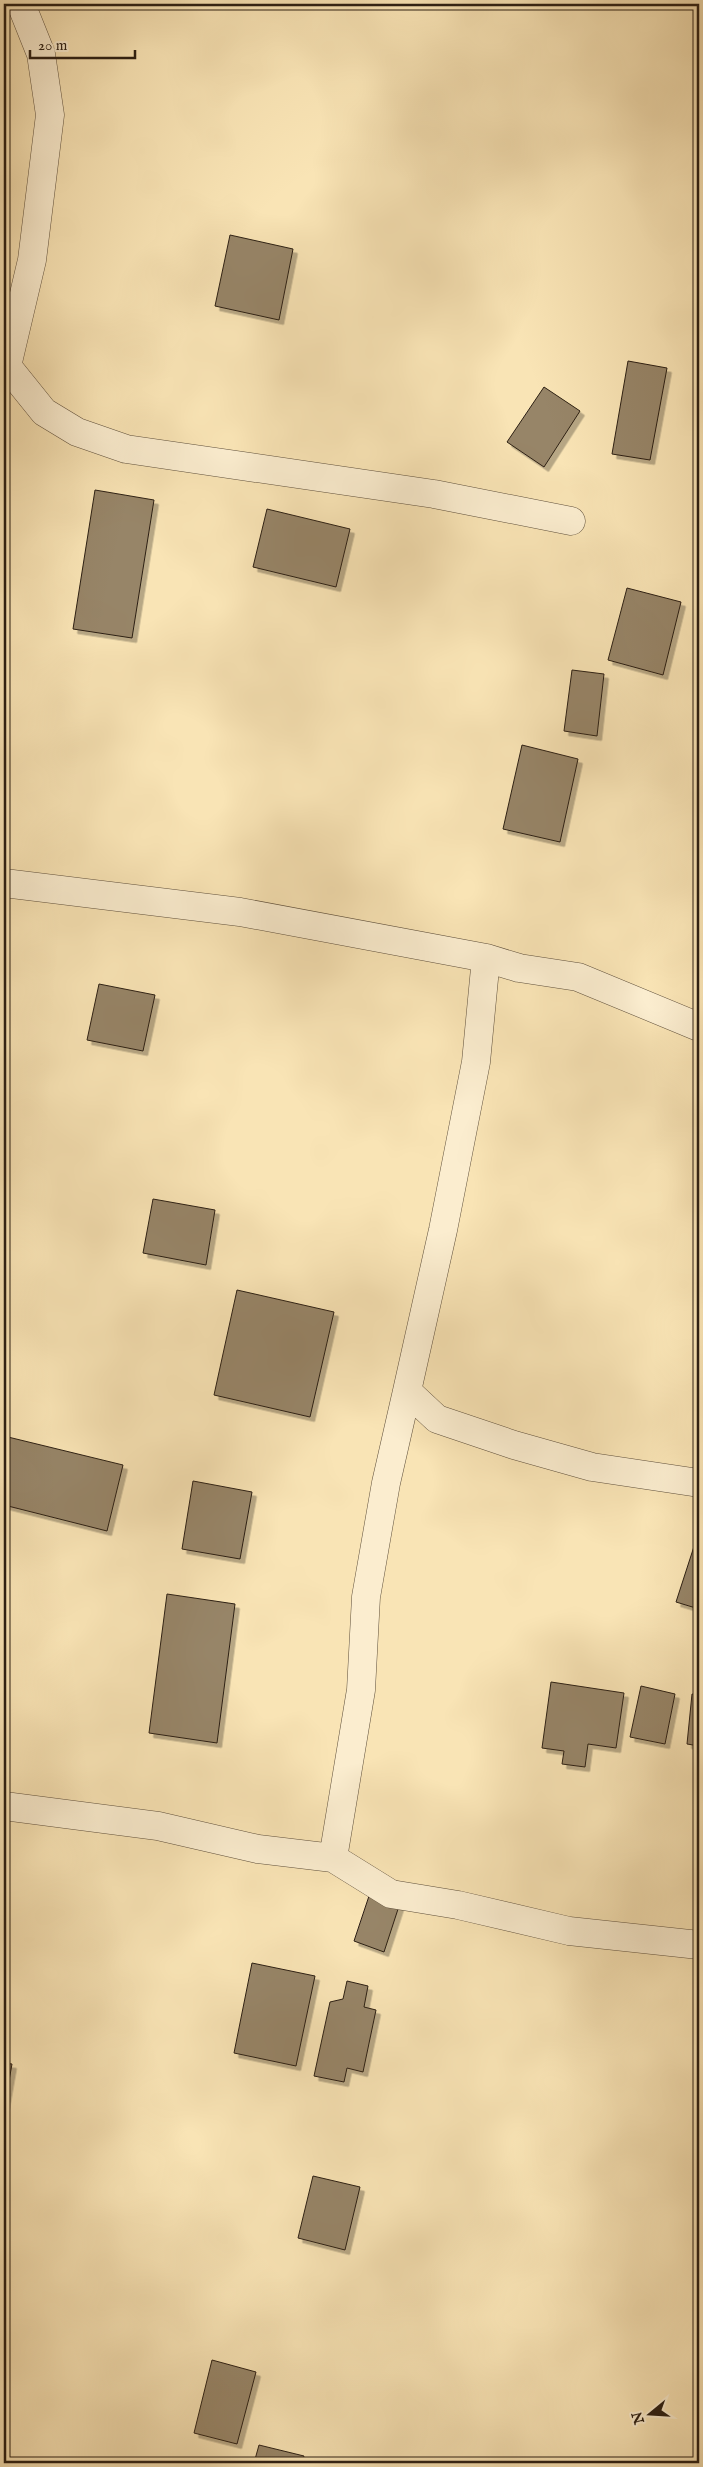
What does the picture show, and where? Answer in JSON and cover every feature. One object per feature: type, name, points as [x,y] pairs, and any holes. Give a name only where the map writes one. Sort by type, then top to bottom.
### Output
[{"type":"street","points":[[21,4],[41,54],[50,115],[32,260],[5,372],[44,412],[77,432],[126,449],[434,494],[571,521]]},
{"type":"street","points":[[4,883],[240,912],[486,958],[519,968],[578,976],[699,1027]]},
{"type":"street","points":[[333,1858],[361,1690],[366,1598],[386,1483],[444,1230],[476,1062],[486,958]]},
{"type":"street","points":[[407,1391],[437,1419],[514,1445],[592,1467],[688,1483],[699,1483]]},
{"type":"street","points":[[4,1806],[158,1826],[258,1849],[333,1858],[391,1894],[458,1905],[569,1931],[699,1944]]},
{"type":"building","points":[[230,235],[293,249],[279,320],[215,306]]},
{"type":"building","points":[[628,361],[667,368],[650,460],[612,454]]},
{"type":"building","points":[[544,387],[580,411],[544,467],[507,442]]},
{"type":"building","points":[[95,490],[154,500],[132,638],[73,629]]},
{"type":"building","points":[[267,509],[350,529],[336,587],[253,567]]},
{"type":"building","points":[[627,588],[681,602],[663,675],[608,660]]},
{"type":"building","points":[[572,670],[604,674],[597,736],[564,731]]},
{"type":"building","points":[[522,745],[578,759],[560,842],[503,829]]},
{"type":"building","points":[[99,984],[155,995],[143,1051],[87,1040]]},
{"type":"building","points":[[153,1199],[215,1210],[206,1265],[143,1253]]},
{"type":"building","points":[[237,1290],[334,1312],[310,1417],[214,1395]]},
{"type":"building","points":[[8,1437],[123,1465],[107,1531],[4,1505],[4,1453]]},
{"type":"building","points":[[193,1481],[252,1492],[240,1559],[182,1549]]},
{"type":"building","points":[[699,1531],[699,1609],[676,1602]]},
{"type":"building","points":[[167,1594],[235,1604],[217,1743],[149,1733]]},
{"type":"building","points":[[551,1682],[624,1693],[616,1748],[588,1744],[585,1767],[562,1764],[564,1751],[542,1748]]},
{"type":"building","points":[[641,1686],[675,1694],[665,1744],[630,1737]]},
{"type":"building","points":[[692,1694],[699,1695],[699,1746],[687,1744]]},
{"type":"building","points":[[370,1893],[400,1903],[384,1952],[354,1941]]},
{"type":"building","points":[[252,1963],[315,1976],[296,2066],[234,2053]]},
{"type":"building","points":[[347,1981],[368,1986],[364,2007],[376,2010],[363,2072],[347,2068],[344,2082],[314,2076],[330,2002],[343,1999]]},
{"type":"building","points":[[4,2063],[12,2064],[4,2109]]},
{"type":"building","points":[[313,2176],[360,2187],[345,2250],[298,2238]]},
{"type":"building","points":[[212,2360],[256,2372],[237,2444],[194,2433]]},
{"type":"building","points":[[259,2445],[304,2456],[302,2463],[254,2463]]}]
